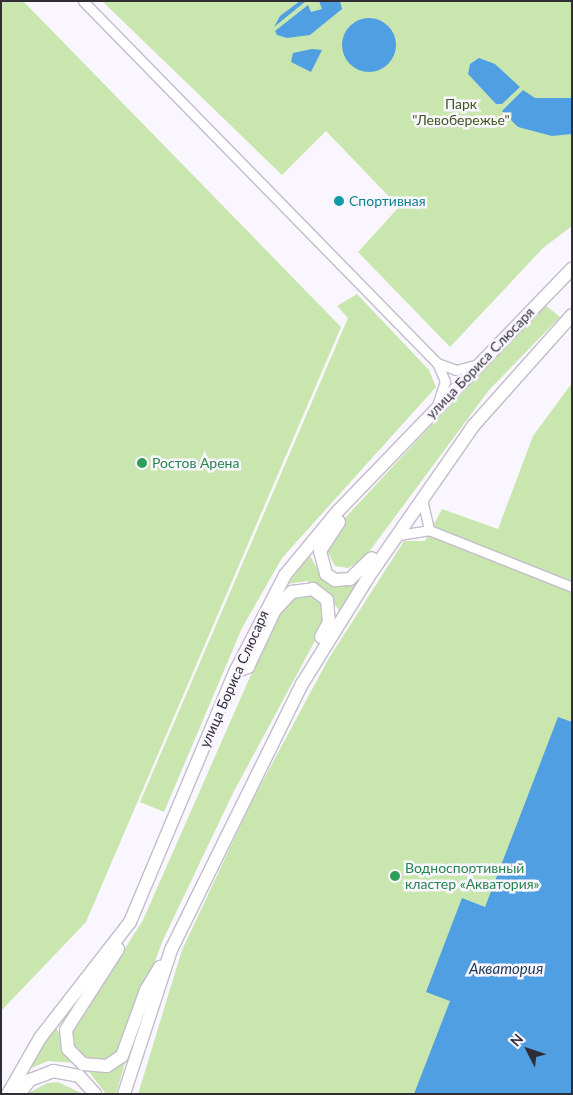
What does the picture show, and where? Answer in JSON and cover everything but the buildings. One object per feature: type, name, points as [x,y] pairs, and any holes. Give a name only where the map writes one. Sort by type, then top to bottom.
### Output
[{"type":"main road","name":"улица Бориса Слюсаря","points":[[8,1094],[40,1038],[130,922],[235,672],[285,575],[317,534],[478,364],[572,269]]},
{"type":"main road","points":[[130,922],[110,967],[66,1030],[65,1040],[74,1058],[92,1067],[107,1066],[122,1056],[146,990],[171,950],[302,684],[402,526],[474,425],[569,318]]},
{"type":"main road","points":[[363,486],[360,498],[322,543],[319,561],[326,574],[342,581],[358,574],[391,531],[402,526]]},
{"type":"main road","points":[[235,672],[248,667],[284,598],[307,588],[321,593],[331,610],[326,629],[301,674],[302,684]]},
{"type":"main road","points":[[124,1094],[171,950]]},
{"type":"main road","points":[[19,1094],[30,1080],[53,1071],[79,1076],[95,1094]]},
{"type":"street","points":[[83,1],[437,363],[456,370],[478,364]]},
{"type":"street","points":[[430,416],[444,390],[437,363]]},
{"type":"street","points":[[422,496],[428,530]]},
{"type":"street","points":[[395,537],[407,530],[428,530],[572,587]]},
{"type":"green space","name":"Ростов Арена","points":[[1,1],[23,1],[341,327],[86,922],[1,1011]]},
{"type":"green space","name":"Парк \"Левобережье\"","points":[[102,1],[572,1],[572,226],[543,248],[450,347],[358,252],[399,207],[326,131],[282,175]]},
{"type":"green space","points":[[357,294],[429,370],[436,387],[282,558],[242,628],[164,812],[140,802],[348,318],[337,306]]},
{"type":"green space","points":[[544,304],[560,317],[489,390],[363,560],[348,568],[335,566],[326,549],[332,532]]},
{"type":"green space","name":"Водноспортивный кластер «Акватория»","points":[[572,383],[572,1094],[138,1094],[182,950],[252,801],[329,658],[404,541],[425,541],[442,509],[498,529],[533,436]]},
{"type":"green space","points":[[309,554],[324,580],[337,586],[358,586],[340,612],[324,588],[307,581],[288,584]]},
{"type":"green space","points":[[303,593],[320,597],[326,615],[317,637],[234,791],[163,940],[123,1045],[113,1058],[89,1062],[72,1047],[70,1036],[143,920],[268,636],[286,603]]},
{"type":"green space","points":[[55,1026],[76,1063],[48,1061],[29,1069]]},
{"type":"green space","points":[[125,1063],[116,1094],[106,1094],[86,1068]]},
{"type":"green space","points":[[58,1082],[83,1094],[27,1094],[47,1083]]},
{"type":"water","points":[[300,1],[306,1],[274,27],[280,16]]},
{"type":"water","points":[[319,1],[340,1],[342,9],[310,35],[287,38],[277,35],[275,31],[308,5],[311,12],[322,9]]},
{"type":"water","points":[[369,18],[379,20],[388,26],[394,35],[396,45],[394,55],[388,64],[379,70],[369,72],[359,70],[350,64],[344,55],[342,45],[344,35],[350,26],[359,20]]},
{"type":"water","points":[[312,49],[322,50],[311,72],[291,62],[293,53]]},
{"type":"water","points":[[479,58],[495,64],[520,87],[502,104],[496,104],[468,74],[470,64]]},
{"type":"water","points":[[523,90],[535,98],[572,98],[572,134],[552,136],[518,127],[502,111]]},
{"type":"water","name":"Акватория","points":[[558,717],[572,722],[572,1094],[414,1094],[450,1001],[426,992],[462,898],[485,907]]},
{"type":"place","name":"Спортивная","points":[[339,201]]},
{"type":"place","name":"Ростов Арена","points":[[142,463]]},
{"type":"place","name":"Водноспортивный кластер «Акватория»","points":[[395,876]]}]
